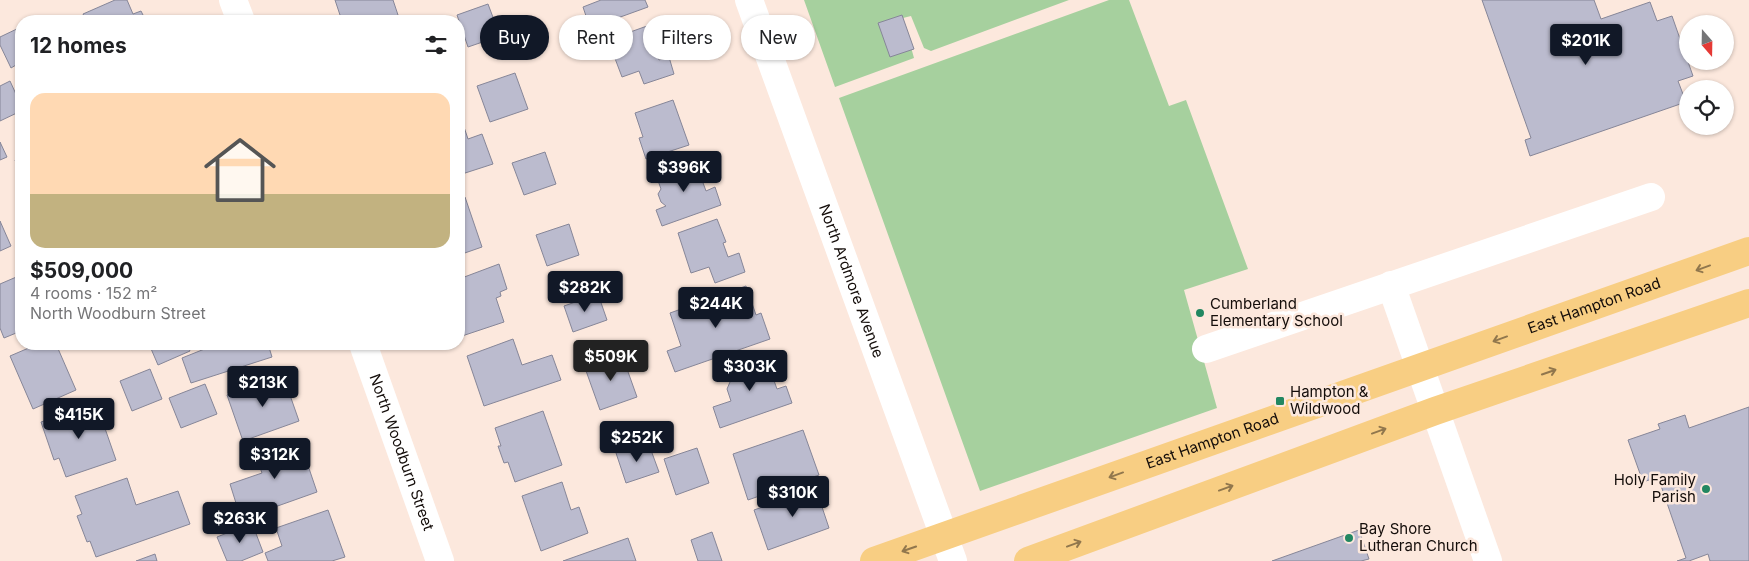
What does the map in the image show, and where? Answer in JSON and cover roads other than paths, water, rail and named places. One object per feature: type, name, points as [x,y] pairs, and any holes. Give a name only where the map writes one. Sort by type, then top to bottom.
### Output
[{"type":"main road","name":"East Hampton Road","points":[[874,561],[949,549],[1419,368],[1749,251]]},
{"type":"main road","points":[[1028,561],[1434,411],[1749,303]]},
{"type":"street","points":[[233,0],[239,15]]},
{"type":"street","name":"North Ardmore Avenue","points":[[748,0],[949,549]]},
{"type":"street","points":[[1206,349],[1651,197]]},
{"type":"street","points":[[1391,285],[1488,561]]},
{"type":"street","name":"North Woodburn Street","points":[[365,350],[440,561]]},
{"type":"place","name":"Cumberland Elementary School","points":[[1200,313]]},
{"type":"place","name":"Hampton & Wildwood","points":[[1280,401]]},
{"type":"place","name":"Holy Family Parish","points":[[1706,489]]},
{"type":"place","name":"Bay Shore Lutheran Church","points":[[1349,538]]}]
